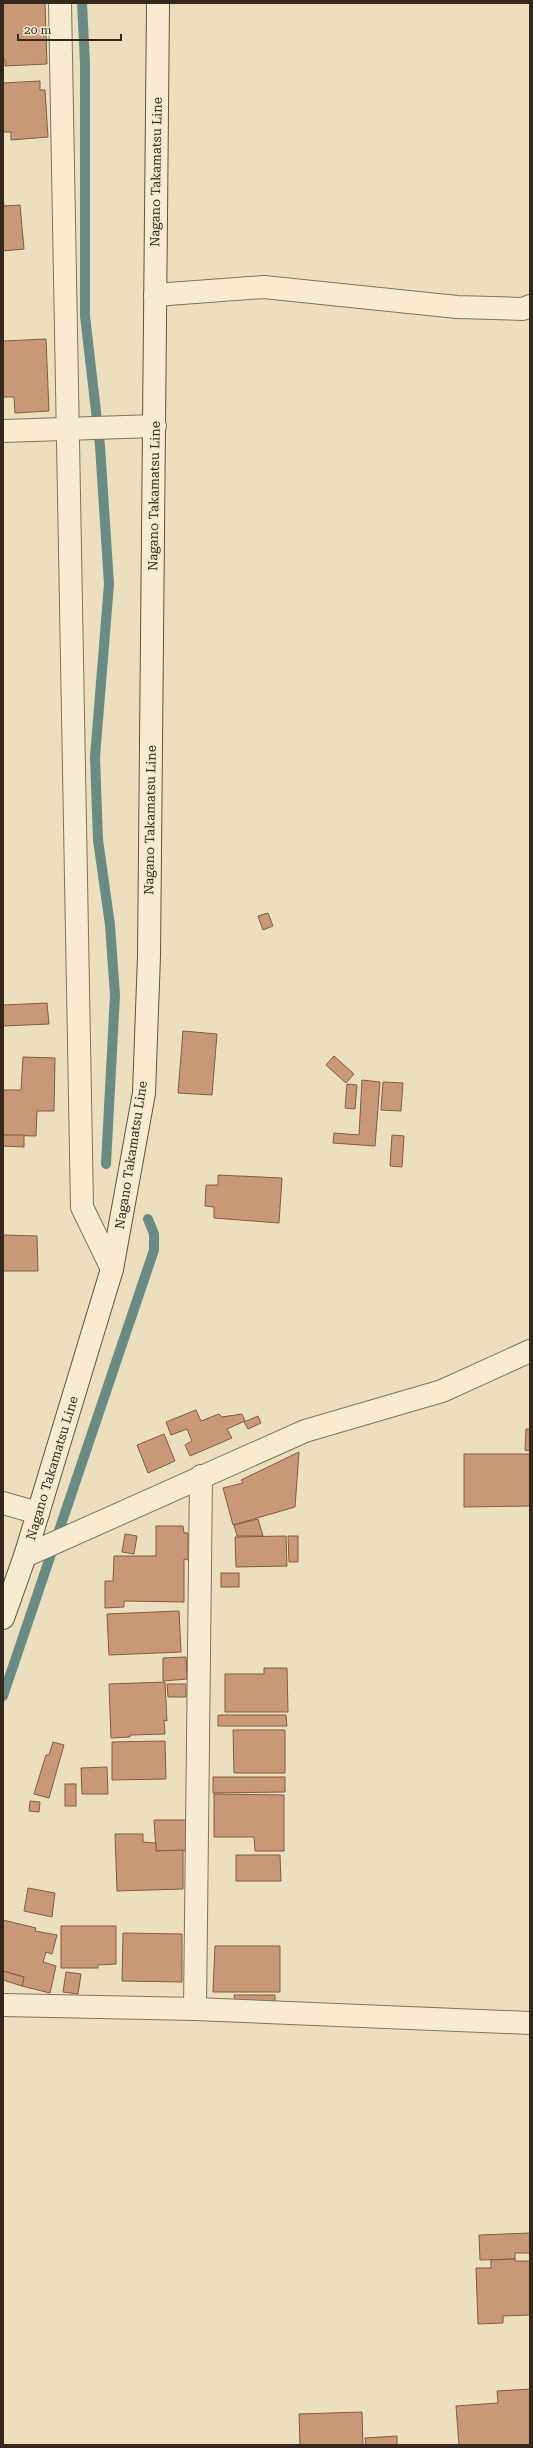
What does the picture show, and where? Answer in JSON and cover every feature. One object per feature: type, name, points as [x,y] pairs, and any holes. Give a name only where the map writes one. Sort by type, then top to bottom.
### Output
[{"type":"street","points":[[60,3],[64,257],[78,429],[82,1207],[112,1269]]},
{"type":"street","name":"Nagano Takamatsu Line","points":[[3,1618],[35,1552],[38,1513],[112,1269],[144,1093],[149,956],[158,3]]},
{"type":"street","points":[[155,295],[264,287],[457,307],[523,309],[530,306]]},
{"type":"street","points":[[3,431],[155,426]]},
{"type":"street","points":[[35,1552],[70,1538],[201,1476],[305,1431],[442,1391],[530,1351]]},
{"type":"street","points":[[195,2009],[201,1476]]},
{"type":"street","points":[[3,1503],[38,1513]]},
{"type":"street","points":[[3,2005],[195,2009],[530,2023]]},
{"type":"building","points":[[3,3],[45,3],[47,64],[5,66],[5,59],[3,60]]},
{"type":"building","points":[[40,81],[40,90],[45,90],[48,137],[11,140],[11,132],[3,132],[3,83]]},
{"type":"building","points":[[3,198],[4,206],[20,205],[24,249],[3,251]]},
{"type":"building","points":[[46,339],[49,411],[15,413],[14,397],[3,397],[3,341]]},
{"type":"building","points":[[268,913],[273,926],[263,930],[258,916]]},
{"type":"building","points":[[47,1003],[49,1024],[3,1026],[3,1005]]},
{"type":"building","points":[[183,1031],[217,1034],[212,1095],[178,1093]]},
{"type":"building","points":[[334,1056],[354,1074],[346,1083],[326,1065]]},
{"type":"building","points":[[23,1057],[55,1058],[54,1111],[37,1111],[36,1136],[3,1135],[3,1090],[21,1090]]},
{"type":"building","points":[[362,1080],[380,1082],[375,1146],[333,1143],[334,1133],[359,1135]]},
{"type":"building","points":[[383,1082],[403,1083],[401,1111],[381,1110]]},
{"type":"building","points":[[347,1084],[357,1085],[355,1109],[345,1108]]},
{"type":"building","points":[[3,1135],[24,1135],[24,1147],[3,1146]]},
{"type":"building","points":[[392,1135],[404,1136],[402,1167],[390,1166]]},
{"type":"building","points":[[218,1175],[282,1178],[279,1223],[214,1218],[214,1207],[205,1206],[206,1185],[218,1185]]},
{"type":"building","points":[[3,1235],[37,1236],[38,1271],[3,1271]]},
{"type":"building","points":[[196,1410],[201,1421],[219,1414],[222,1417],[242,1414],[245,1421],[227,1429],[232,1438],[190,1456],[185,1445],[192,1441],[187,1429],[171,1435],[166,1422]]},
{"type":"building","points":[[258,1416],[261,1423],[248,1429],[244,1422]]},
{"type":"building","points":[[526,1429],[530,1429],[530,1451],[525,1450]]},
{"type":"building","points":[[164,1434],[175,1461],[148,1473],[137,1445]]},
{"type":"building","points":[[299,1452],[295,1507],[233,1525],[223,1488],[243,1483],[241,1480]]},
{"type":"building","points":[[464,1454],[530,1454],[530,1506],[464,1507]]},
{"type":"building","points":[[258,1519],[263,1536],[237,1536],[234,1525]]},
{"type":"building","points":[[156,1526],[183,1526],[184,1533],[188,1533],[188,1560],[184,1559],[184,1602],[124,1601],[124,1607],[105,1608],[105,1581],[113,1581],[114,1556],[156,1556]]},
{"type":"building","points":[[125,1534],[137,1536],[134,1554],[122,1552]]},
{"type":"building","points":[[286,1536],[287,1566],[236,1567],[235,1537]]},
{"type":"building","points":[[288,1536],[298,1536],[298,1562],[289,1562]]},
{"type":"building","points":[[221,1573],[239,1573],[239,1587],[221,1587]]},
{"type":"building","points":[[179,1611],[181,1652],[109,1655],[107,1614]]},
{"type":"building","points":[[186,1657],[187,1679],[163,1681],[163,1658]]},
{"type":"building","points":[[264,1668],[287,1668],[288,1712],[225,1712],[225,1674],[264,1674]]},
{"type":"building","points":[[165,1682],[167,1721],[164,1720],[165,1734],[130,1735],[130,1737],[111,1738],[109,1684]]},
{"type":"building","points":[[167,1684],[186,1684],[186,1697],[168,1697]]},
{"type":"building","points":[[218,1715],[286,1715],[287,1726],[218,1726]]},
{"type":"building","points":[[233,1730],[285,1730],[285,1773],[234,1773]]},
{"type":"building","points":[[165,1741],[166,1779],[112,1780],[112,1742]]},
{"type":"building","points":[[53,1742],[64,1745],[49,1798],[34,1794],[46,1755],[49,1755]]},
{"type":"building","points":[[107,1767],[108,1794],[82,1794],[81,1768]]},
{"type":"building","points":[[213,1777],[285,1777],[285,1792],[213,1793]]},
{"type":"building","points":[[65,1784],[76,1784],[76,1806],[65,1806]]},
{"type":"building","points":[[214,1794],[284,1795],[284,1851],[255,1851],[254,1837],[214,1837]]},
{"type":"building","points":[[30,1801],[40,1802],[39,1812],[29,1811]]},
{"type":"building","points":[[154,1820],[186,1820],[186,1851],[156,1851]]},
{"type":"building","points":[[115,1834],[143,1834],[143,1842],[156,1843],[156,1851],[183,1850],[183,1889],[117,1891]]},
{"type":"building","points":[[236,1855],[280,1855],[281,1881],[236,1881]]},
{"type":"building","points":[[28,1888],[55,1893],[52,1917],[24,1911]]},
{"type":"building","points":[[3,1920],[36,1928],[35,1931],[57,1935],[52,1954],[46,1952],[43,1962],[56,1966],[50,1993],[22,1986],[24,1977],[3,1971]]},
{"type":"building","points":[[61,1926],[116,1926],[116,1964],[98,1965],[98,1968],[61,1968]]},
{"type":"building","points":[[123,1933],[182,1934],[182,1982],[122,1981]]},
{"type":"building","points":[[215,1946],[280,1946],[280,1992],[213,1992]]},
{"type":"building","points":[[3,1971],[24,1977],[22,1986],[3,1980]]},
{"type":"building","points":[[66,1972],[81,1974],[78,1994],[63,1992]]},
{"type":"building","points":[[234,1995],[275,1995],[275,2002],[235,2002]]},
{"type":"building","points":[[530,2233],[530,2253],[515,2253],[515,2259],[480,2260],[479,2235]]},
{"type":"building","points":[[515,2259],[515,2261],[530,2261],[530,2315],[503,2316],[503,2323],[478,2324],[476,2268],[491,2268],[491,2260]]},
{"type":"building","points":[[530,2389],[530,2445],[459,2445],[456,2406],[498,2403],[497,2391]]},
{"type":"building","points":[[362,2412],[363,2445],[300,2445],[299,2414]]},
{"type":"building","points":[[397,2436],[397,2445],[366,2445],[365,2438]]},
{"type":"waterway","points":[[82,3],[85,64],[85,316],[100,446],[109,584],[95,757],[98,840],[110,925],[115,995],[106,1164]]},
{"type":"waterway","points":[[3,1696],[154,1250],[154,1234],[148,1219]]}]
